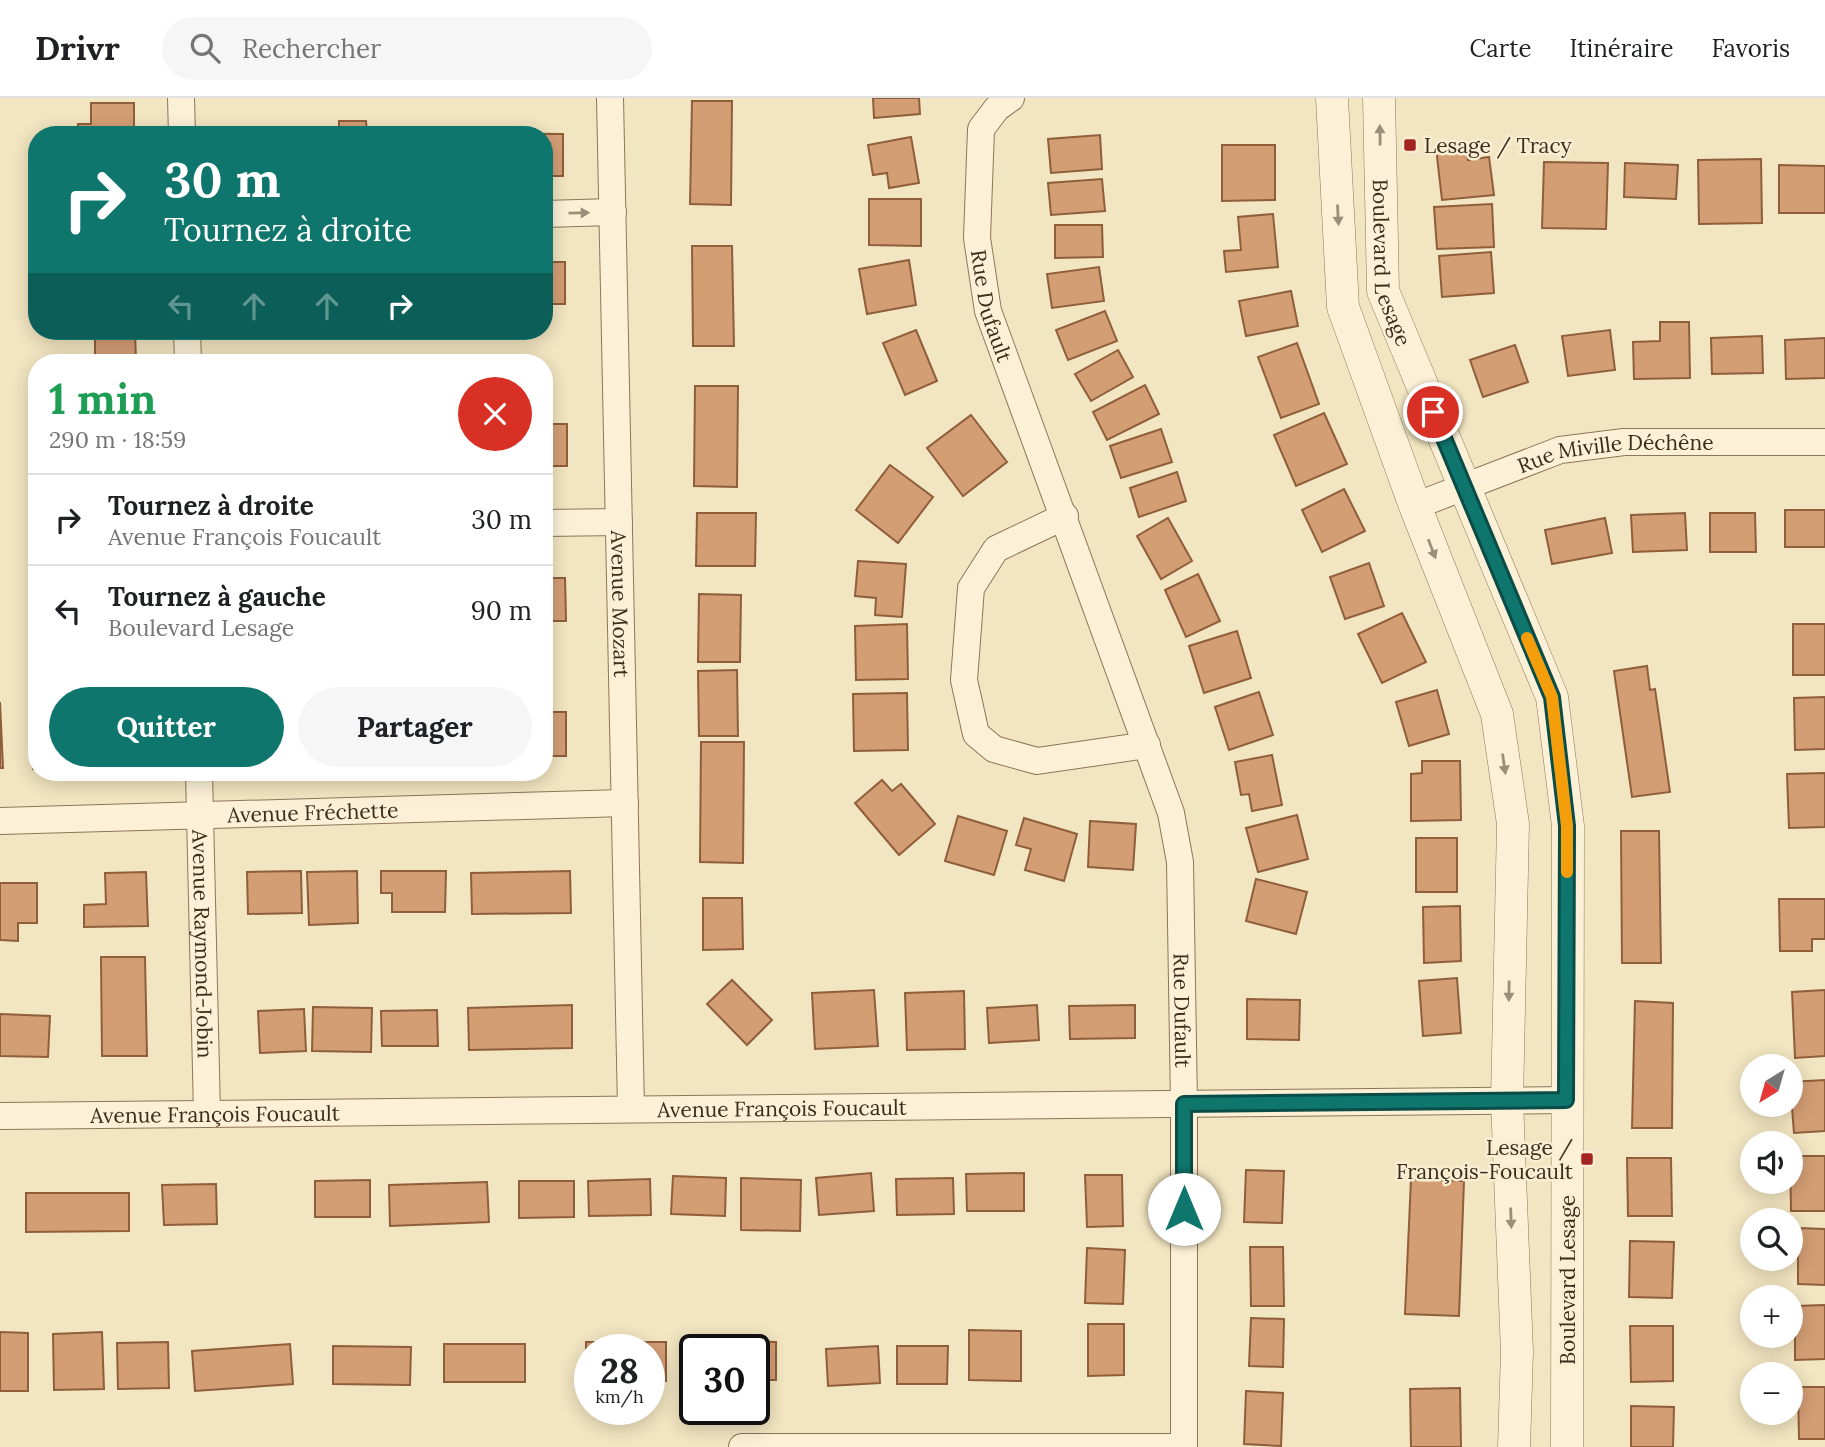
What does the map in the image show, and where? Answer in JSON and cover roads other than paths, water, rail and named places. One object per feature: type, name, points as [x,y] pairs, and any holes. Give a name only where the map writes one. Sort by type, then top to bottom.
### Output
[{"type":"street","points":[[181,98],[182,126]]},
{"type":"street","name":"Avenue Mozart","points":[[610,98],[631,1109]]},
{"type":"street","name":"Rue Dufault","points":[[1011,98],[997,108],[981,129],[977,237],[988,312],[1065,516],[1171,813],[1180,862],[1184,1104],[1184,1447]]},
{"type":"street","points":[[1332,98],[1343,307],[1415,506],[1497,714],[1513,824],[1507,1101],[1517,1352],[1514,1447]]},
{"type":"street","name":"Boulevard Lesage","points":[[1379,98],[1383,291],[1552,697],[1567,826],[1567,1447]]},
{"type":"street","points":[[553,214],[613,212]]},
{"type":"street","name":"Rue Miville Déchêne","points":[[1415,506],[1560,450],[1624,442],[1825,442]]},
{"type":"street","points":[[1065,516],[996,549],[971,588],[964,680],[976,734],[993,749],[1037,761],[1147,745]]},
{"type":"street","points":[[553,523],[619,522]]},
{"type":"street","name":"Avenue Raymond-Jobin","points":[[199,781],[208,1114]]},
{"type":"street","name":"Avenue Fréchette","points":[[0,821],[625,803]]},
{"type":"street","name":"Avenue François Foucault","points":[[0,1116],[1566,1100]]},
{"type":"street","points":[[742,1447],[1184,1447]]},
{"type":"place","name":"Lesage / Tracy","points":[[1410,145]]},
{"type":"place","name":"Lesage / François-Foucault","points":[[1587,1159]]}]
